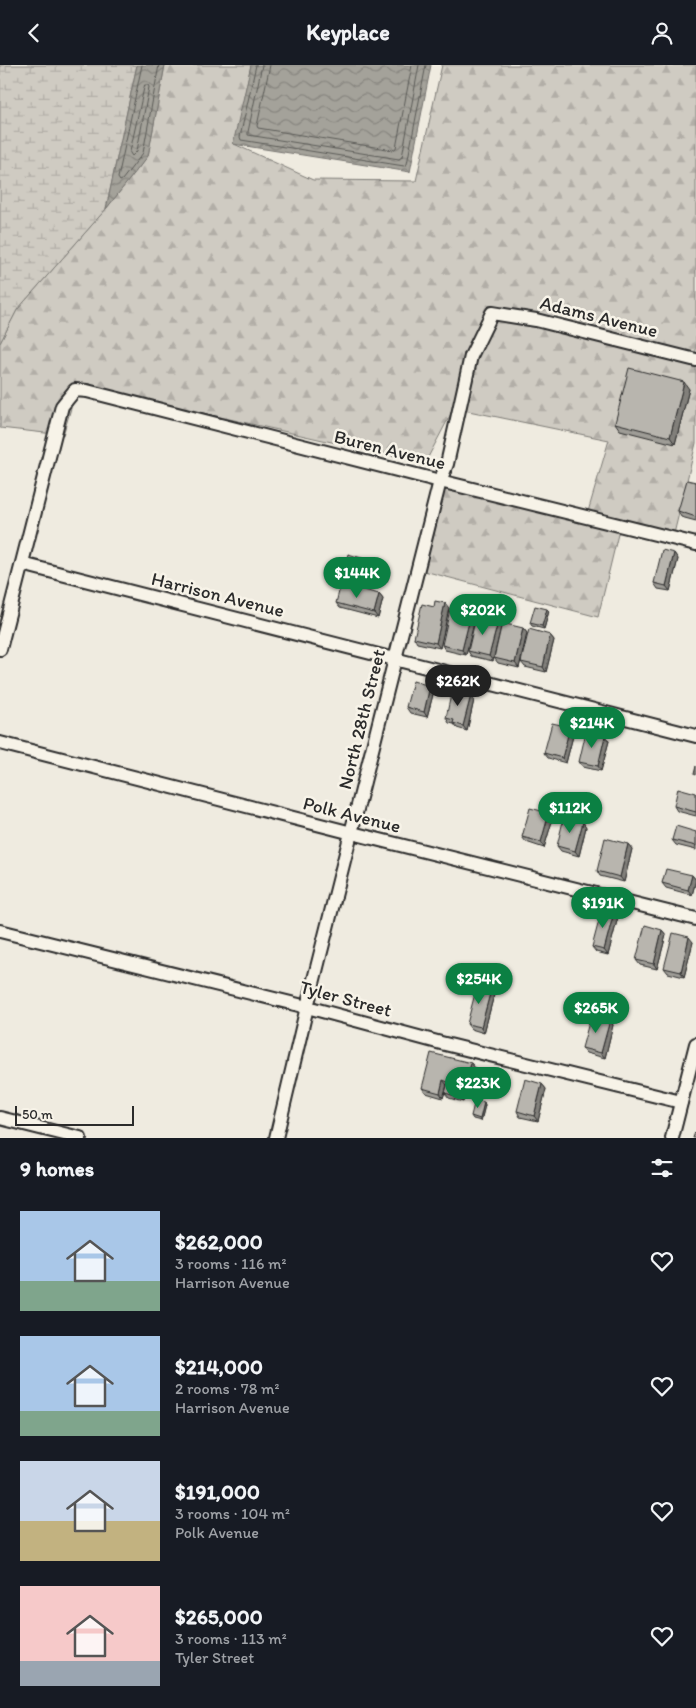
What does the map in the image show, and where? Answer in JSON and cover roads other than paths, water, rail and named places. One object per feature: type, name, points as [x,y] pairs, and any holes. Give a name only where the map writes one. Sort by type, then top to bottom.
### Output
[{"type":"street","name":"Adams Avenue","points":[[492,313],[536,320],[696,360]]},
{"type":"street","name":"North 28th Street","points":[[276,1138],[307,1007],[440,481],[447,464],[472,357],[492,313]]},
{"type":"street","name":"Buren Avenue","points":[[22,564],[62,406],[75,390],[87,391],[696,544]]},
{"type":"street","points":[[0,649],[22,564]]},
{"type":"street","name":"Harrison Avenue","points":[[22,564],[696,736]]},
{"type":"street","name":"Polk Avenue","points":[[0,743],[696,919]]},
{"type":"street","name":"Tyler Street","points":[[0,931],[681,1102]]},
{"type":"street","points":[[672,1138],[696,1044]]},
{"type":"street","points":[[0,1119],[80,1138]]},
{"type":"water","points":[[137,65],[165,65],[148,156],[106,209]]},
{"type":"water","points":[[251,65],[431,65],[410,172],[233,144]]}]
